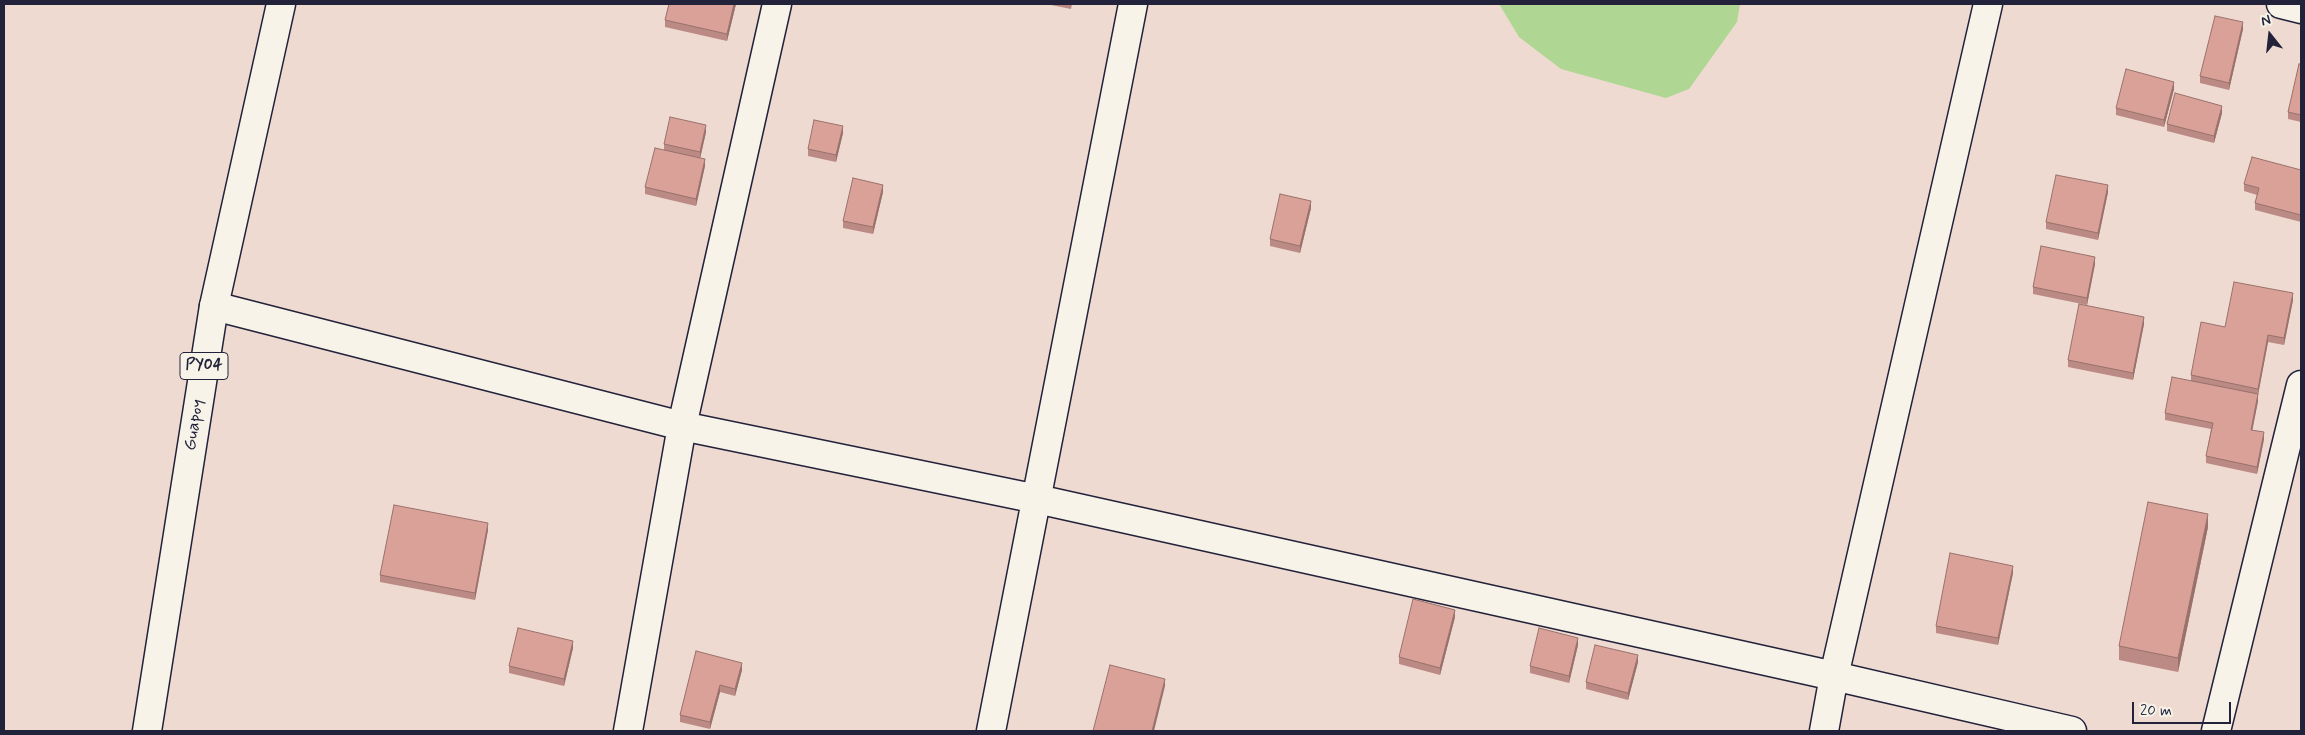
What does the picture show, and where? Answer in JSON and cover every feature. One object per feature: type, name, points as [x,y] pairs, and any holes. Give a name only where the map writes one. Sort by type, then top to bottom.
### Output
[{"type":"street","name":"Guapoy","points":[[147,731],[214,306],[281,4]]},
{"type":"street","points":[[628,731],[682,426],[777,4]]},
{"type":"street","points":[[991,731],[1133,4]]},
{"type":"street","points":[[1824,731],[1834,676],[1988,4]]},
{"type":"street","points":[[2281,4],[2301,9]]},
{"type":"street","points":[[214,306],[682,426],[1037,499],[1834,676],[2072,731]]},
{"type":"street","points":[[2216,731],[2301,385]]},
{"type":"green space","points":[[1499,4],[1740,4],[1737,22],[1689,89],[1666,98],[1561,69],[1519,37]]},
{"type":"building","points":[[669,4],[734,4],[727,34],[665,20]]},
{"type":"building","points":[[2215,16],[2243,22],[2229,83],[2200,76]]},
{"type":"building","points":[[2299,64],[2301,64],[2301,115],[2288,112]]},
{"type":"building","points":[[2126,69],[2174,82],[2164,120],[2116,108]]},
{"type":"building","points":[[2175,93],[2222,106],[2214,136],[2167,124]]},
{"type":"building","points":[[670,117],[706,125],[700,152],[664,144]]},
{"type":"building","points":[[814,120],[843,126],[836,155],[808,149]]},
{"type":"building","points":[[655,148],[705,159],[696,199],[645,187]]},
{"type":"building","points":[[2252,157],[2301,170],[2301,215],[2255,203],[2259,188],[2244,184]]},
{"type":"building","points":[[2056,175],[2108,185],[2098,233],[2046,222]]},
{"type":"building","points":[[853,178],[883,185],[873,227],[843,221]]},
{"type":"building","points":[[1280,194],[1311,201],[1300,246],[1270,239]]},
{"type":"building","points":[[2041,246],[2095,257],[2087,298],[2033,287]]},
{"type":"building","points":[[2234,282],[2293,293],[2284,338],[2268,335],[2258,389],[2191,375],[2201,322],[2225,327]]},
{"type":"building","points":[[2079,304],[2144,317],[2133,373],[2068,360]]},
{"type":"building","points":[[2172,377],[2258,394],[2251,430],[2264,432],[2257,467],[2206,456],[2213,423],[2165,413]]},
{"type":"building","points":[[2148,502],[2208,514],[2178,658],[2119,646]]},
{"type":"building","points":[[394,505],[488,523],[475,593],[380,575]]},
{"type":"building","points":[[1950,553],[2013,566],[1998,638],[1936,626]]},
{"type":"building","points":[[1413,599],[1455,610],[1440,668],[1399,657]]},
{"type":"building","points":[[518,628],[573,641],[564,679],[509,666]]},
{"type":"building","points":[[1539,628],[1578,638],[1569,676],[1530,666]]},
{"type":"building","points":[[1595,645],[1638,655],[1628,693],[1586,682]]},
{"type":"building","points":[[696,651],[742,663],[735,689],[720,685],[710,722],[680,715]]},
{"type":"building","points":[[1110,665],[1165,679],[1152,731],[1093,731]]}]
